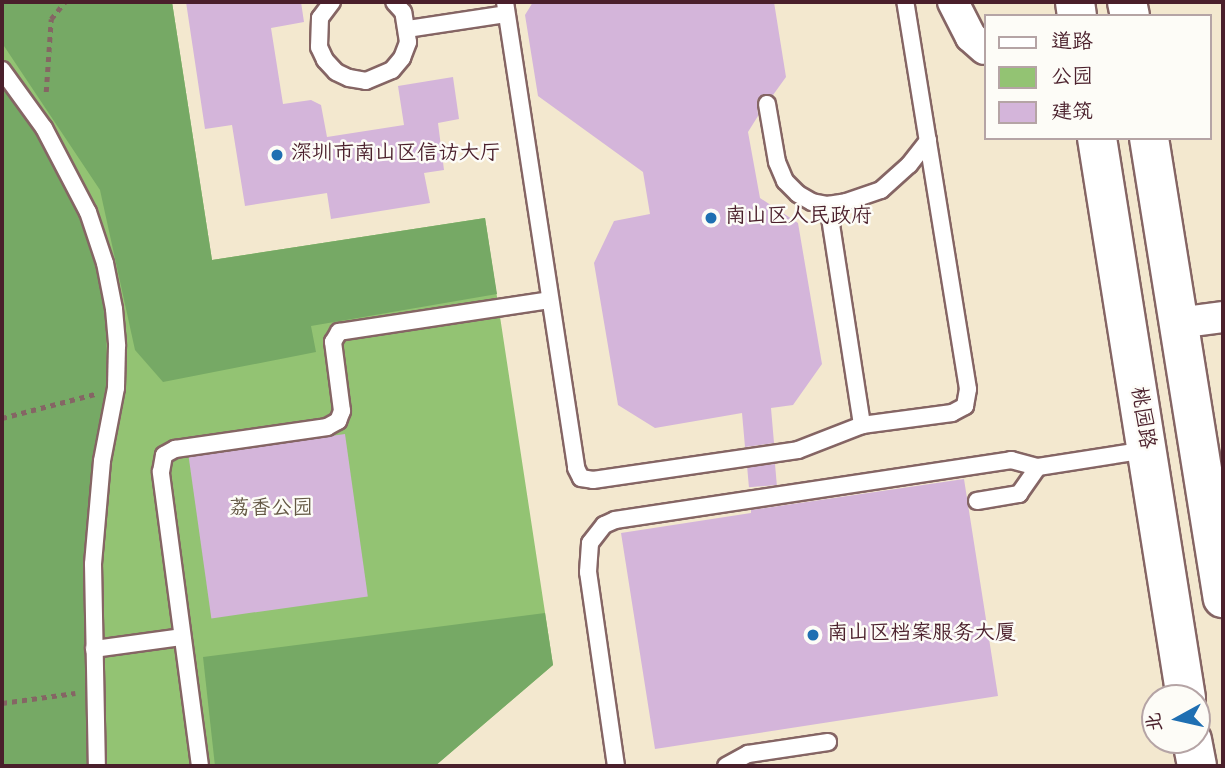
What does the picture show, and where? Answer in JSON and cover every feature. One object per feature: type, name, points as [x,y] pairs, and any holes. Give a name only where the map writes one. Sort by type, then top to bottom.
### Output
[{"type":"main road","name":"桃园路","points":[[1097,140],[1184,684]]},
{"type":"main road","points":[[1149,140],[1222,587]]},
{"type":"street","points":[[953,2],[971,37],[984,48]]},
{"type":"street","points":[[1178,323],[1223,317]]},
{"type":"lane","points":[[332,2],[320,18],[319,47],[325,60],[349,78],[366,80],[392,71],[402,58],[408,42],[408,29],[403,12],[394,2]]},
{"type":"lane","points":[[408,29],[505,8],[576,468],[581,478],[593,480],[798,450],[862,425],[952,413],[965,405],[968,398],[905,2]]},
{"type":"lane","points":[[2,70],[44,128],[88,212],[105,264],[114,309],[116,388],[96,512],[93,564],[97,766]]},
{"type":"lane","points":[[767,104],[777,162],[785,181],[798,194],[828,205],[863,198],[881,190],[909,165],[928,142]]},
{"type":"lane","points":[[828,205],[862,425]]},
{"type":"lane","points":[[200,766],[161,472],[164,455],[175,449],[327,426],[338,421],[342,411],[333,342],[339,332],[550,300]]},
{"type":"lane","points":[[616,766],[587,556],[595,532],[604,525],[615,520],[1011,460],[1038,467],[1146,450]]},
{"type":"lane","points":[[977,501],[1019,494],[1038,467]]},
{"type":"lane","points":[[94,649],[182,637]]},
{"type":"lane","points":[[726,766],[748,754],[828,742]]},
{"type":"path","points":[[44,128],[51,19],[65,2]]},
{"type":"path","points":[[2,418],[116,388]]},
{"type":"path","points":[[2,703],[96,691]]},
{"type":"green space","name":"荔香公园","points":[[2,2],[172,2],[212,260],[485,218],[553,665],[435,766],[2,766]]},
{"type":"green space","points":[[2,2],[172,2],[212,260],[485,218],[497,294],[311,326],[316,352],[163,382],[135,350],[100,190],[2,43]]},
{"type":"green space","points":[[2,83],[37,132],[81,215],[106,310],[107,387],[94,459],[84,564],[88,766],[2,766]]},
{"type":"green space","points":[[545,613],[553,665],[435,766],[215,766],[203,657]]},
{"type":"building","points":[[186,2],[301,2],[304,22],[271,28],[283,104],[311,100],[321,105],[327,137],[404,125],[398,86],[453,77],[459,119],[438,123],[444,170],[424,173],[430,203],[331,219],[327,193],[245,206],[232,125],[205,129]]},
{"type":"building","name":"南山区人民政府","points":[[533,2],[774,2],[786,77],[773,95],[765,94],[757,100],[758,116],[748,132],[760,198],[798,223],[822,364],[793,405],[771,408],[774,443],[745,447],[742,413],[655,428],[618,405],[594,263],[614,221],[650,214],[643,172],[538,96],[525,15]]},
{"type":"building","points":[[345,434],[368,596],[211,618],[189,456]]},
{"type":"building","points":[[775,464],[777,485],[749,487],[747,466]]},
{"type":"building","name":"南山区档案服务大厦","points":[[964,479],[998,696],[655,749],[621,533],[751,513],[751,510]]},
{"type":"place","name":"深圳市南山区信访大厅","points":[[277,155]]},
{"type":"place","name":"南山区人民政府","points":[[711,218]]},
{"type":"place","name":"南山区档案服务大厦","points":[[813,635]]}]
